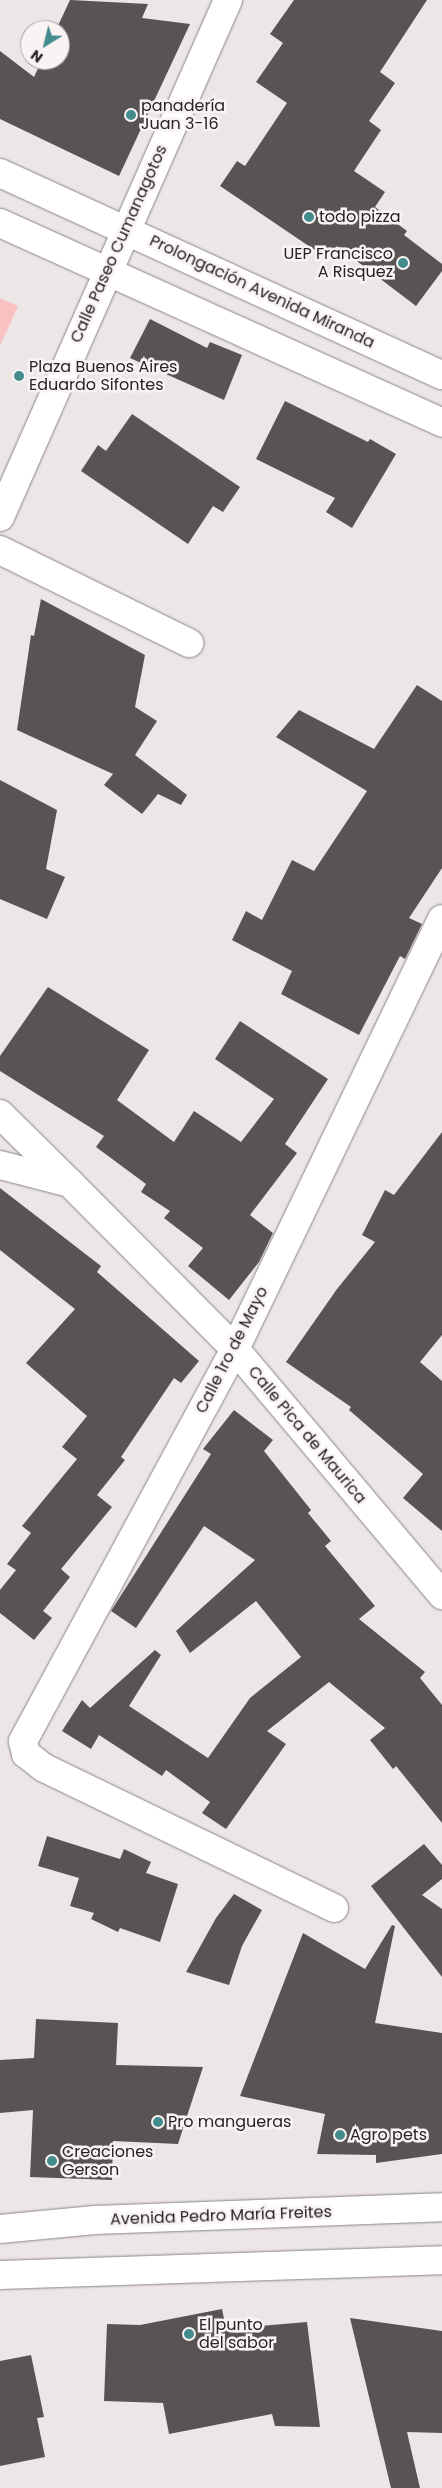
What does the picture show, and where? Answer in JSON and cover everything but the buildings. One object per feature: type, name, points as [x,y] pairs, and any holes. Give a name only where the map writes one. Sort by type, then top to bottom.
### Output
[{"type":"street","name":"Calle Paseo Cumanagotos","points":[[0,517],[106,270],[228,0]]},
{"type":"street","name":"Prolongación Avenida Miranda","points":[[0,173],[126,229],[442,376]]},
{"type":"street","points":[[0,222],[442,423]]},
{"type":"street","points":[[0,550],[189,643]]},
{"type":"street","name":"Calle 1ro de Mayo","points":[[334,1908],[44,1768],[26,1754],[23,1741],[235,1349],[442,919]]},
{"type":"street","name":"Calle Pica de Maurica","points":[[0,1114],[235,1349],[442,1595]]},
{"type":"street","points":[[0,1165],[70,1183]]},
{"type":"street","name":"Avenida Pedro María Freites","points":[[0,2229],[95,2220],[442,2207]]},
{"type":"street","points":[[0,2275],[442,2260]]},
{"type":"shaded area","points":[[0,298],[18,306],[0,346]]},
{"type":"place","name":"panadería Juan 3-16","points":[[131,115]]},
{"type":"place","name":"todo pizza","points":[[309,217]]},
{"type":"place","name":"UEP Francisco A Risquez","points":[[403,263]]},
{"type":"place","name":"Plaza Buenos Aires Eduardo Sifontes","points":[[19,376]]},
{"type":"place","name":"Pro mangueras","points":[[158,2122]]},
{"type":"place","name":"Agro pets","points":[[340,2135]]},
{"type":"place","name":"Creaciones Gerson","points":[[52,2161]]},
{"type":"place","name":"El punto del sabor","points":[[189,2334]]}]
